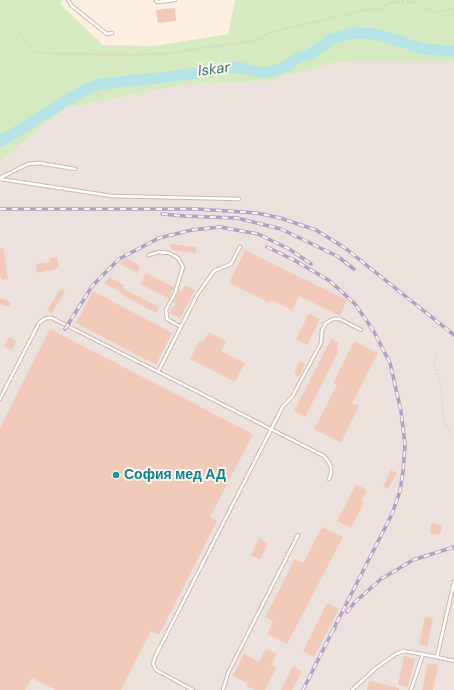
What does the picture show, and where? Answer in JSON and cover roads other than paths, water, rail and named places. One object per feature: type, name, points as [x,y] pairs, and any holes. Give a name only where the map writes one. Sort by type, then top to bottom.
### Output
[{"type":"lane","points":[[68,0],[72,6],[107,34],[112,33]]},
{"type":"lane","points":[[156,0],[157,2],[174,0]]},
{"type":"lane","points":[[0,179],[28,164],[39,162],[75,169]]},
{"type":"lane","points":[[0,179],[112,196],[239,199]]},
{"type":"lane","points":[[158,372],[197,295],[214,271],[231,264],[240,247]]},
{"type":"lane","points":[[149,255],[159,252],[169,253],[178,258],[183,267],[166,310],[167,319],[181,327]]},
{"type":"lane","points":[[0,399],[36,327],[43,320],[52,318],[324,456],[331,467],[329,479]]},
{"type":"lane","points":[[193,690],[156,670],[153,664],[154,660],[283,406],[292,397],[321,342],[322,330],[326,323],[333,319],[340,319],[361,330]]},
{"type":"lane","points":[[223,690],[228,673],[298,535]]},
{"type":"lane","points":[[437,657],[454,582]]},
{"type":"lane","points":[[352,690],[376,668],[396,654],[404,652],[423,654],[454,661]]},
{"type":"lane","points":[[412,690],[423,654]]},
{"type":"waterway","name":"Iskar","points":[[0,141],[84,90],[100,84],[169,77],[236,67],[263,73],[270,72],[286,67],[297,58],[311,54],[331,39],[352,33],[375,34],[423,49],[454,51]]},
{"type":"railway","points":[[0,209],[197,209],[257,213],[280,218],[316,230],[345,248],[454,335]]},
{"type":"railway","points":[[162,214],[237,218],[281,229],[337,256],[354,269]]},
{"type":"railway","points":[[65,329],[93,285],[119,259],[159,238],[192,230],[220,227],[258,234],[289,249],[311,264]]},
{"type":"railway","points":[[267,247],[294,260],[330,281],[355,304],[373,330],[390,363],[401,411],[405,445],[400,491],[392,514],[332,632]]},
{"type":"railway","points":[[347,612],[355,602],[381,579],[413,560],[454,547]]},
{"type":"railway","points":[[303,690],[335,628]]},
{"type":"place","name":"София мед АД","points":[[116,475]]}]
